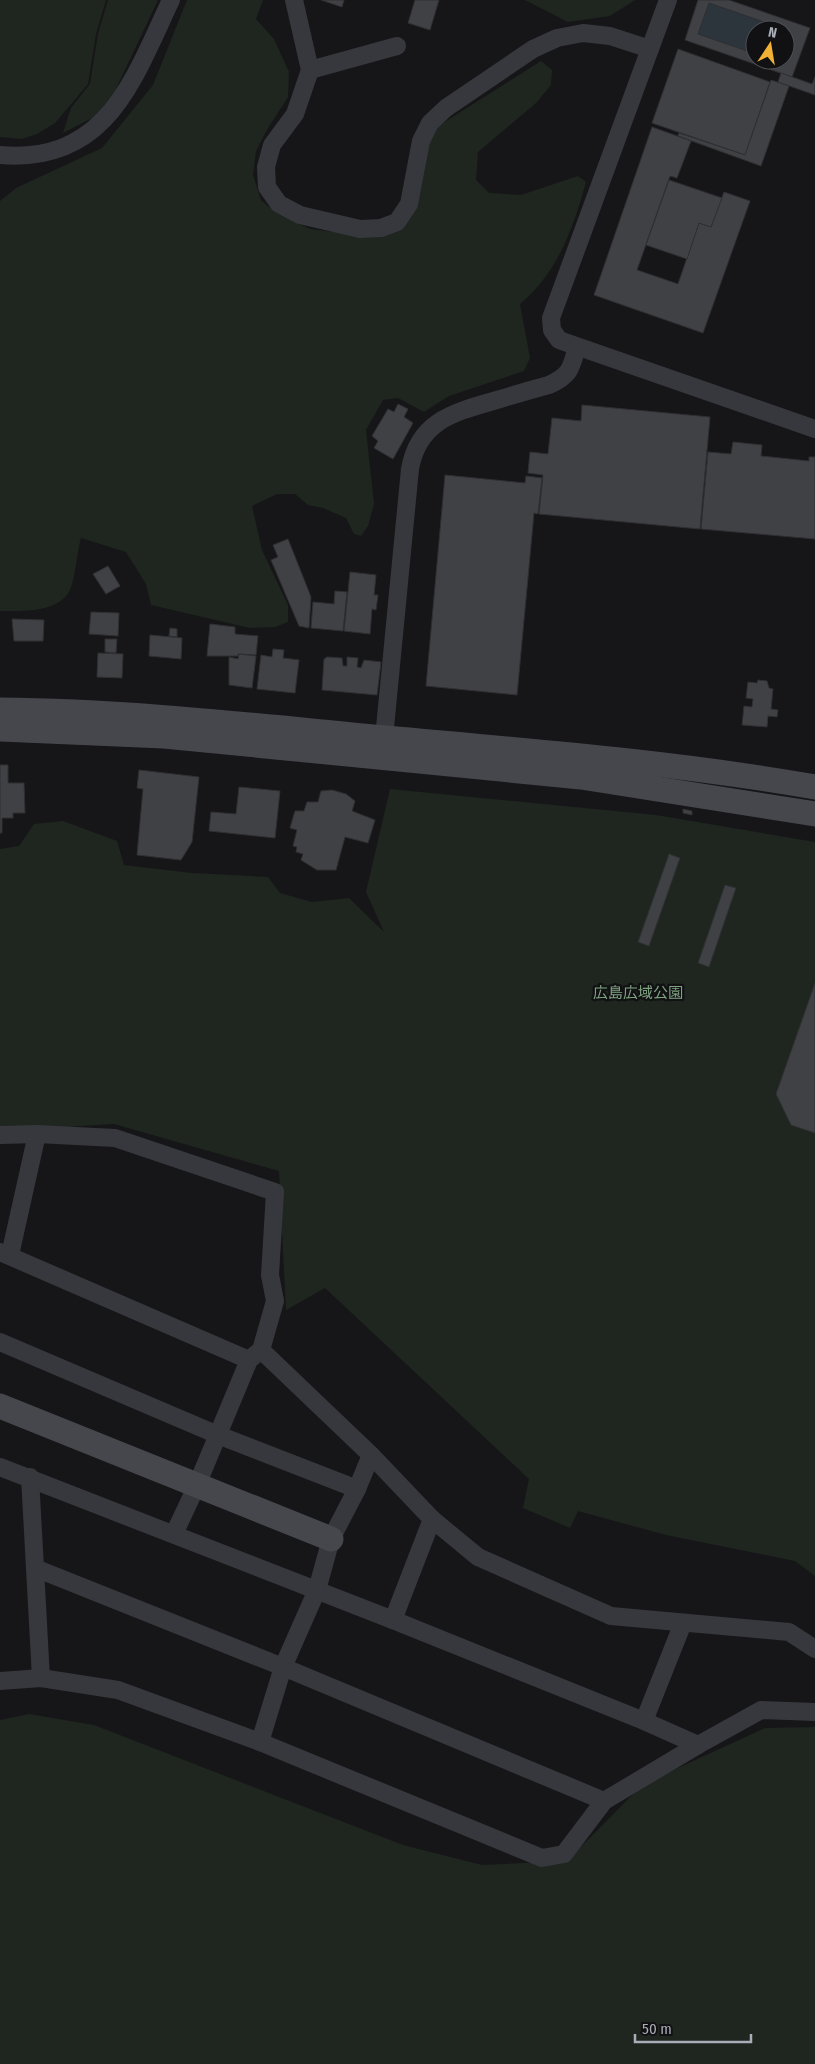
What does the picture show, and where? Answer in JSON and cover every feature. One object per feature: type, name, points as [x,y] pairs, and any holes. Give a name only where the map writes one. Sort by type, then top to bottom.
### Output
[{"type":"street","points":[[0,154],[14,156],[56,150],[82,139],[110,113],[131,84],[171,0]]},
{"type":"street","points":[[294,0],[310,70],[294,114],[272,145],[266,167],[267,187],[280,204],[300,215],[360,229],[380,228],[397,222],[409,204],[421,141],[430,123],[446,108],[533,48],[557,38],[583,33],[610,36],[650,49]]},
{"type":"street","points":[[668,0],[551,318],[552,330],[559,340],[577,347],[815,429]]},
{"type":"street","points":[[310,70],[397,46]]},
{"type":"street","points":[[384,738],[410,469],[417,446],[436,424],[456,411],[550,385],[563,378],[571,369],[577,347]]},
{"type":"street","points":[[0,710],[145,715],[685,767],[815,786],[812,813],[581,777],[164,736],[110,732],[0,730]]},
{"type":"street","points":[[0,1135],[37,1134],[115,1138],[275,1192],[270,1275],[275,1300],[255,1355],[174,1534]]},
{"type":"street","points":[[37,1134],[5,1254],[255,1355],[371,1455],[432,1519],[478,1557],[612,1616],[789,1632],[815,1648]]},
{"type":"street","points":[[0,1342],[218,1435],[357,1489]]},
{"type":"street","points":[[0,1406],[331,1539]]},
{"type":"street","points":[[260,1742],[283,1667],[317,1590],[331,1539],[357,1489],[371,1455]]},
{"type":"street","points":[[0,1467],[30,1477],[393,1620],[644,1721],[698,1745]]},
{"type":"street","points":[[30,1477],[41,1678]]},
{"type":"street","points":[[393,1620],[432,1519]]},
{"type":"street","points":[[35,1568],[283,1667],[604,1801]]},
{"type":"street","points":[[644,1721],[684,1622]]},
{"type":"street","points":[[0,1681],[41,1678],[118,1690],[260,1742],[542,1858],[564,1854],[604,1801],[761,1710],[815,1712]]},
{"type":"green space","points":[[0,0],[106,0],[96,34],[88,84],[55,123],[37,134],[22,139],[0,137]]},
{"type":"green space","points":[[108,0],[158,0],[114,93],[96,116],[63,133],[71,108],[90,84],[98,34]]},
{"type":"green space","points":[[187,0],[263,0],[256,19],[274,39],[289,72],[288,97],[256,151],[253,175],[261,200],[276,213],[310,229],[375,237],[396,229],[430,138],[440,125],[541,61],[552,70],[551,85],[536,103],[478,152],[476,180],[489,193],[521,195],[578,176],[586,182],[576,216],[554,264],[545,278],[520,304],[530,358],[524,371],[449,396],[424,412],[398,398],[383,400],[366,430],[374,504],[368,526],[361,536],[354,534],[346,518],[323,508],[308,505],[295,494],[277,494],[252,506],[262,550],[288,605],[288,622],[275,627],[250,628],[151,605],[146,584],[126,552],[81,538],[71,587],[63,599],[56,604],[38,609],[0,611],[0,201],[16,188],[102,148],[153,85]]},
{"type":"green space","points":[[525,0],[635,0],[610,16],[568,22]]},
{"type":"green space","name":"広島広域公園","points":[[390,789],[656,815],[815,842],[815,1576],[795,1561],[666,1535],[578,1511],[570,1528],[523,1508],[529,1479],[325,1288],[286,1310],[279,1171],[114,1124],[0,1131],[0,849],[19,846],[34,824],[63,821],[117,841],[124,865],[192,873],[268,877],[280,893],[312,902],[349,898],[384,932],[366,892]]},
{"type":"green space","points":[[29,1714],[94,1725],[403,1845],[482,1865],[567,1861],[643,1784],[765,1728],[815,1727],[815,2064],[0,2064],[0,1720]]},
{"type":"shaded area","points":[[709,3],[758,20],[745,20],[745,50],[698,34]]},
{"type":"building","points":[[321,0],[344,0],[342,7]]},
{"type":"building","points":[[415,0],[439,0],[430,30],[408,23]]},
{"type":"building","points":[[698,0],[729,0],[787,20],[758,20],[709,3],[698,34],[745,50],[745,61],[685,40]]},
{"type":"building","points":[[795,23],[810,28],[795,69]]},
{"type":"building","points":[[678,49],[770,82],[745,155],[652,123]]},
{"type":"building","points":[[772,70],[795,70],[792,77]]},
{"type":"building","points":[[781,73],[812,84],[815,77],[815,95],[778,82]]},
{"type":"building","points":[[771,80],[789,86],[761,166],[678,136],[679,133],[745,155]]},
{"type":"building","points":[[652,127],[691,141],[677,178],[670,176],[637,270],[678,284],[699,223],[711,227],[724,192],[750,201],[703,333],[594,295]]},
{"type":"building","points":[[669,180],[722,198],[711,227],[699,223],[687,259],[646,245]]},
{"type":"building","points":[[398,404],[408,409],[404,417],[413,423],[393,459],[374,448],[378,441],[372,436],[388,409],[394,412]]},
{"type":"building","points":[[582,405],[710,417],[700,529],[539,514],[543,475],[528,473],[530,452],[548,454],[552,418],[581,421]]},
{"type":"building","points":[[733,442],[762,445],[761,456],[809,461],[809,457],[815,457],[815,539],[701,529],[708,452],[731,454]]},
{"type":"building","points":[[445,475],[525,483],[526,476],[542,478],[538,514],[534,513],[517,695],[426,686]]},
{"type":"building","points":[[288,539],[311,597],[309,628],[299,626],[271,560],[278,557],[273,545]]},
{"type":"building","points":[[108,566],[120,586],[106,594],[93,574]]},
{"type":"building","points":[[350,572],[376,575],[374,595],[378,595],[376,610],[372,609],[370,634],[344,631]]},
{"type":"building","points":[[335,591],[347,592],[343,631],[311,628],[313,602],[334,604]]},
{"type":"building","points":[[91,612],[119,613],[118,636],[89,634]]},
{"type":"building","points":[[12,619],[44,620],[43,641],[14,641]]},
{"type":"building","points":[[210,624],[235,627],[235,634],[258,636],[256,655],[207,656]]},
{"type":"building","points":[[170,628],[177,629],[177,637],[169,636]]},
{"type":"building","points":[[150,635],[182,638],[181,659],[149,656]]},
{"type":"building","points":[[105,639],[117,639],[116,653],[105,652]]},
{"type":"building","points":[[273,649],[284,650],[283,658],[299,660],[295,693],[257,689],[261,655],[272,657]]},
{"type":"building","points":[[98,653],[123,654],[122,678],[97,677]]},
{"type":"building","points":[[239,654],[256,656],[252,688],[229,685],[229,657],[238,659]]},
{"type":"building","points":[[327,657],[342,658],[343,666],[347,666],[347,657],[358,658],[357,667],[361,668],[364,660],[381,662],[377,695],[322,690],[324,659]]},
{"type":"building","points":[[758,680],[767,681],[769,688],[773,689],[771,709],[778,710],[777,717],[768,716],[767,727],[742,725],[744,706],[752,707],[753,699],[746,698],[748,682],[757,683]]},
{"type":"building","points":[[0,765],[8,765],[8,783],[24,783],[25,813],[13,813],[13,818],[2,818],[2,833],[0,833]]},
{"type":"building","points":[[139,770],[199,777],[192,842],[181,860],[137,855],[143,789],[137,788]]},
{"type":"building","points":[[239,787],[280,791],[275,838],[209,831],[211,812],[236,814]]},
{"type":"building","points":[[332,790],[346,794],[355,801],[352,811],[375,820],[368,843],[345,837],[336,870],[317,870],[301,860],[303,854],[296,852],[297,847],[293,846],[297,830],[290,828],[295,811],[304,811],[307,802],[318,802],[321,791]]},
{"type":"building","points":[[683,809],[692,811],[692,815],[683,813]]},
{"type":"building","points":[[669,854],[680,858],[649,946],[638,942]]},
{"type":"building","points":[[725,885],[736,888],[709,967],[698,963]]},
{"type":"building","points":[[815,983],[815,1133],[791,1125],[776,1094]]}]
